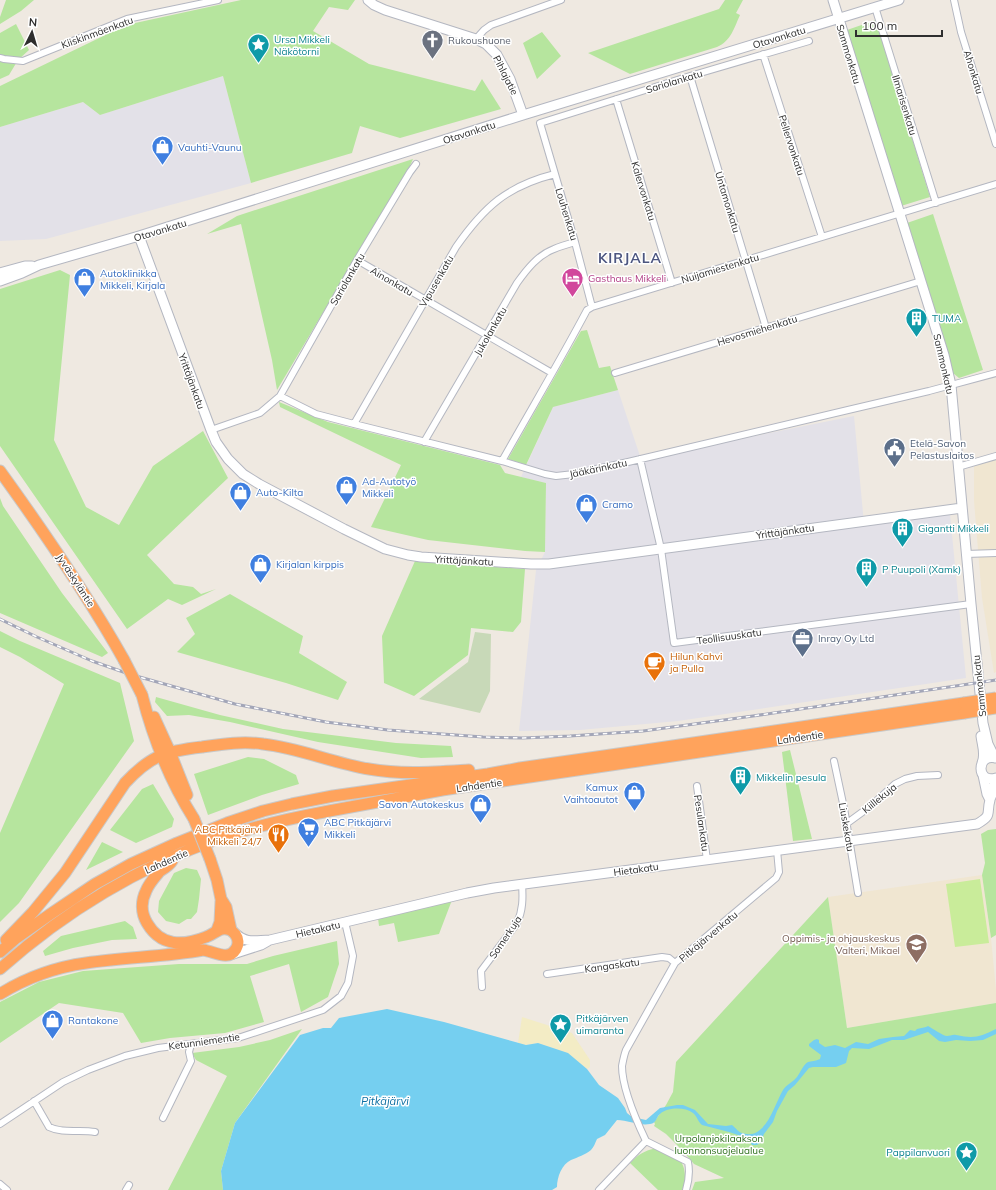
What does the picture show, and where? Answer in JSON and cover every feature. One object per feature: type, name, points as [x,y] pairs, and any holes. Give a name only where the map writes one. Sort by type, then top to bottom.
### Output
[{"type":"highway","name":"Jyväskyläntie","points":[[0,470],[88,598],[124,660],[142,695],[147,717],[188,798],[194,819],[217,880],[221,899],[220,922],[215,932]]},
{"type":"highway","name":"Lahdentie","points":[[0,969],[16,954],[55,924],[98,896],[137,874],[175,855],[221,838],[281,821],[382,800],[964,708],[996,698]]},
{"type":"highway","name":"Lahdentie","points":[[0,952],[15,939],[49,915],[101,881],[131,864],[177,842],[227,823],[271,809],[333,796],[632,752],[964,708],[996,708]]},
{"type":"highway","points":[[0,946],[33,912],[65,873],[125,783],[141,767],[151,760],[177,750],[221,744],[246,743],[278,746],[350,765],[395,772],[520,768]]},
{"type":"highway","points":[[0,994],[9,988],[36,977],[64,967],[85,963],[172,955],[203,950],[225,955],[235,951],[238,946],[238,940],[234,932],[227,929],[222,929],[187,943],[171,942],[152,931],[145,918],[142,904],[146,889],[154,878],[169,865],[175,855]]},
{"type":"highway","name":"Jyväskyläntie","points":[[221,899],[226,907],[234,932]]},
{"type":"highway","points":[[215,932],[211,938],[212,948],[215,952],[225,955]]},
{"type":"street","name":"Kiiskinmäenkatu","points":[[0,58],[23,61],[127,19],[218,0]]},
{"type":"street","name":"Pihlajatie","points":[[368,0],[374,5],[385,10],[476,38],[486,44],[497,55],[510,79],[523,115]]},
{"type":"street","points":[[476,38],[491,25],[561,0]]},
{"type":"street","name":"Sammonkatu","points":[[833,0],[944,355],[951,385],[983,723],[988,744],[996,758]]},
{"type":"street","name":"Otavankatu","points":[[0,281],[22,274],[39,265],[139,236],[523,115],[899,0]]},
{"type":"street","name":"Ahonkatu","points":[[954,0],[961,32],[996,144]]},
{"type":"street","name":"Ilmarisenkatu","points":[[875,7],[936,203]]},
{"type":"street","name":"Sariolankatu","points":[[540,122],[809,41]]},
{"type":"street","name":"Pellervonkatu","points":[[762,54],[822,237]]},
{"type":"street","name":"Untamonkatu","points":[[690,76],[766,328]]},
{"type":"street","name":"Kalervonkatu","points":[[616,99],[672,283]]},
{"type":"street","name":"Louhenkatu","points":[[540,122],[576,242],[592,307]]},
{"type":"street","name":"Sariolankatu","points":[[280,396],[357,260],[416,164]]},
{"type":"street","name":"Vipusenkatu","points":[[354,424],[456,247],[470,228],[485,211],[504,195],[538,178],[555,174]]},
{"type":"street","name":"Nuijamiestenkatu","points":[[592,307],[996,184]]},
{"type":"street","name":"Yrittäjänkatu","points":[[139,236],[211,430],[216,442],[228,459],[243,474],[259,484],[385,549],[420,557],[549,564],[962,508]]},
{"type":"street","name":"Jukolankatu","points":[[424,442],[517,282],[528,268],[541,256],[553,249],[576,242]]},
{"type":"street","name":"Ainonkatu","points":[[357,260],[552,373]]},
{"type":"street","name":"Otavankatu","points":[[0,273],[25,266],[39,265]]},
{"type":"street","name":"Hevosmiehenkatu","points":[[615,373],[921,281]]},
{"type":"street","points":[[502,461],[566,350],[587,310],[592,307]]},
{"type":"street","name":"Jääkärinkatu","points":[[280,396],[316,414],[556,476],[574,474],[640,459],[996,373]]},
{"type":"street","points":[[211,430],[260,413],[280,396]]},
{"type":"street","points":[[958,467],[996,456]]},
{"type":"street","name":"Teollisuuskatu","points":[[640,459],[661,549],[674,643],[971,604]]},
{"type":"street","points":[[966,554],[996,553]]},
{"type":"street","name":"Sammonkatu","points":[[983,723],[981,731],[981,743],[985,755],[981,768],[983,776]]},
{"type":"street","points":[[982,763],[989,758],[996,758]]},
{"type":"street","name":"Liuskekatu","points":[[834,761],[858,893]]},
{"type":"street","name":"Kiillekuja","points":[[846,824],[895,784],[905,779],[917,776],[938,775]]},
{"type":"street","points":[[983,776],[989,779],[996,778]]},
{"type":"street","points":[[983,776],[990,800]]},
{"type":"street","name":"Hietakatu","points":[[234,932],[241,939],[270,940],[468,893],[522,884],[977,824],[988,815],[990,800],[996,778]]},
{"type":"street","name":"Pesulankatu","points":[[696,786],[707,860]]},
{"type":"street","name":"Pitkäjärvenkatu","points":[[646,1141],[634,1114],[623,1080],[622,1064],[626,1050],[675,963],[776,878],[779,872],[777,850]]},
{"type":"street","name":"Somerkuja","points":[[482,987],[481,971],[517,923],[521,915],[523,902],[522,884]]},
{"type":"street","name":"Ketunniementie","points":[[0,1124],[63,1082],[88,1070],[125,1056],[158,1048],[238,1038],[323,1010],[341,996],[348,983],[353,956],[345,922]]},
{"type":"street","name":"Hietakatu","points":[[225,955],[261,945],[270,940]]},
{"type":"street","name":"Kangaskatu","points":[[547,974],[662,957],[669,958],[675,963]]},
{"type":"street","points":[[163,1118],[190,1061],[189,1052],[191,1044]]},
{"type":"street","points":[[34,1101],[50,1127],[54,1129],[95,1132]]},
{"type":"street","points":[[600,1190],[646,1141],[688,1162],[690,1172],[689,1183],[686,1190]]},
{"type":"street","points":[[0,1184],[7,1190]]},
{"type":"shaded area","points":[[223,76],[251,183],[46,239],[0,241],[0,127],[83,102],[100,115]]},
{"type":"shaded area","points":[[618,390],[641,459],[854,416],[864,524],[950,514],[966,678],[678,721],[580,730],[519,731],[536,570],[545,552],[546,483],[521,477],[553,407]]},
{"type":"shaded area","points":[[996,453],[996,672],[994,673],[982,598],[974,501],[974,460]]},
{"type":"shaded area","name":"Oppimis- ja ohjauskeskus Valteri, Mikael","points":[[982,875],[991,938],[996,1003],[847,1028],[828,897]]},
{"type":"green space","points":[[6,0],[34,0],[21,11],[0,24],[0,17]]},
{"type":"green space","points":[[241,0],[355,0],[348,10],[329,7],[313,31],[369,64],[475,91],[482,79],[501,109],[400,138],[360,126],[352,153],[251,183],[223,76],[100,115],[83,102],[0,127],[0,86],[126,25]]},
{"type":"green space","points":[[725,0],[743,0],[736,13],[740,15],[732,34],[726,41],[717,47],[630,74],[588,53],[719,9]]},
{"type":"green space","points":[[876,20],[930,197],[901,206],[847,30]]},
{"type":"green space","points":[[16,24],[29,50],[18,60],[9,75],[0,79],[0,33]]},
{"type":"green space","points":[[542,32],[561,56],[537,79],[523,43]]},
{"type":"green space","points":[[413,159],[277,390],[272,360],[241,224],[207,234],[237,216]]},
{"type":"green space","points":[[933,214],[983,370],[959,378],[953,373],[907,223]]},
{"type":"green space","points":[[60,270],[70,275],[54,440],[86,507],[119,525],[153,466],[203,431],[228,478],[147,555],[174,584],[193,587],[201,594],[216,589],[182,605],[168,599],[127,629],[0,446],[0,289]]},
{"type":"green space","points":[[587,330],[599,368],[610,366],[618,390],[553,407],[526,465],[508,459],[581,331]]},
{"type":"green space","points":[[279,402],[328,422],[500,465],[505,473],[546,483],[545,552],[428,540],[371,527],[401,465],[280,407]]},
{"type":"green space","points":[[0,498],[3,506],[62,593],[108,653],[102,657],[0,613]]},
{"type":"green space","points":[[415,561],[525,569],[521,622],[513,632],[471,628],[468,655],[414,696],[384,683],[382,636]]},
{"type":"green space","points":[[230,594],[303,636],[299,653],[347,682],[338,700],[286,683],[177,652],[195,634],[186,618]]},
{"type":"green space","points":[[0,631],[20,641],[120,683],[134,741],[19,903],[0,922],[0,833],[64,684],[20,657],[0,647]]},
{"type":"green space","points":[[475,632],[491,634],[490,691],[480,713],[419,699],[468,662]]},
{"type":"green space","points":[[156,697],[220,715],[283,729],[396,743],[451,746],[453,757],[421,758],[318,742],[230,722],[189,715],[167,716],[155,702]]},
{"type":"green space","points":[[790,750],[812,839],[793,841],[782,752]]},
{"type":"green space","points":[[248,757],[264,759],[296,775],[299,784],[262,795],[208,815],[194,774]]},
{"type":"green space","points":[[153,784],[174,819],[172,827],[136,843],[110,830],[142,789]]},
{"type":"green space","points":[[996,829],[996,935],[991,938],[982,875],[985,863],[981,834],[988,830]]},
{"type":"green space","points":[[102,842],[123,852],[86,870]]},
{"type":"green space","points":[[186,868],[197,870],[201,879],[197,912],[191,919],[187,919],[179,924],[166,921],[158,912],[159,901],[174,873]]},
{"type":"green space","points":[[980,879],[989,943],[955,947],[946,884]]},
{"type":"green space","name":"Urpolanjokilaakson luonnonsuojelualue","points":[[828,897],[847,1028],[996,1003],[996,1190],[692,1190],[695,1182],[724,1178],[694,1164],[666,1134],[654,1126],[654,1122],[673,1092],[676,1062]]},
{"type":"green space","points":[[452,900],[439,934],[398,942],[394,923],[379,926],[378,918]]},
{"type":"green space","points":[[125,921],[133,927],[137,939],[112,940],[73,948],[45,956],[43,951],[61,936]]},
{"type":"green space","points":[[337,941],[339,964],[328,997],[301,1012],[289,964],[250,976],[264,1022],[225,1033],[170,1038],[141,1043],[123,1013],[59,1003],[0,1043],[0,1002],[39,982],[83,971],[179,964],[247,964],[273,956]]},
{"type":"green space","points":[[302,1029],[235,1123],[221,1171],[223,1190],[168,1190],[227,1076],[196,1060],[192,1053],[239,1047],[270,1040]]},
{"type":"green space","points":[[656,1148],[677,1157],[680,1160],[685,1173],[685,1182],[682,1190],[658,1190],[630,1163],[642,1153]]},
{"type":"sand","name":"Pitkäjärven uimaranta","points":[[522,1017],[572,1033],[590,1060],[590,1067],[587,1069],[567,1053],[538,1043],[526,1045],[518,1043]]},
{"type":"water","name":"Pitkäjärvi","points":[[387,1009],[444,1022],[526,1045],[538,1043],[568,1053],[587,1069],[599,1085],[618,1098],[627,1113],[632,1117],[646,1120],[660,1108],[683,1105],[695,1110],[708,1124],[726,1126],[732,1125],[738,1131],[750,1134],[757,1132],[763,1127],[783,1090],[797,1077],[805,1065],[808,1062],[820,1059],[821,1055],[809,1046],[809,1044],[814,1040],[819,1040],[819,1043],[825,1047],[835,1045],[845,1048],[856,1042],[868,1044],[879,1039],[904,1036],[910,1030],[915,1031],[928,1026],[945,1036],[977,1036],[986,1034],[996,1029],[996,1034],[983,1040],[956,1040],[945,1042],[939,1041],[928,1032],[904,1040],[892,1040],[869,1049],[852,1048],[849,1051],[846,1063],[836,1067],[809,1068],[788,1091],[773,1122],[764,1134],[760,1143],[757,1145],[752,1145],[751,1143],[753,1138],[747,1138],[702,1125],[693,1113],[681,1109],[667,1110],[659,1115],[654,1122],[650,1124],[617,1120],[605,1135],[597,1139],[591,1150],[565,1164],[559,1175],[557,1187],[552,1190],[223,1190],[221,1171],[235,1123],[300,1035],[323,1028],[331,1028],[339,1018]]},
{"type":"railway","points":[[0,619],[92,661],[129,674],[235,704],[326,722],[388,730],[483,737],[523,738],[643,731],[996,680]]},
{"type":"place","name":"Rukoushuone","points":[[433,60]]},
{"type":"place","name":"Ursa Mikkeli Näkötorni","points":[[258,64]]},
{"type":"place","name":"Vauhti-Vaunu","points":[[162,166]]},
{"type":"place","name":"Autoklinikka Mikkeli, Kirjala","points":[[85,298]]},
{"type":"place","name":"Gasthaus Mikkeli","points":[[572,298]]},
{"type":"place","name":"TUMA","points":[[916,338]]},
{"type":"place","name":"Etelä-Savon Pelastuslaitos","points":[[895,468]]},
{"type":"place","name":"Ad-Autotyö Mikkeli","points":[[346,506]]},
{"type":"place","name":"Auto-Kilta","points":[[241,512]]},
{"type":"place","name":"Cramo","points":[[587,524]]},
{"type":"place","name":"Gigantti Mikkeli","points":[[903,548]]},
{"type":"place","name":"Kirjalan kirppis","points":[[261,584]]},
{"type":"place","name":"P Puupoli (Xamk)","points":[[867,588]]},
{"type":"place","name":"Inray Oy Ltd","points":[[802,658]]},
{"type":"place","name":"Hilun Kahvi ja Pulla","points":[[654,682]]},
{"type":"place","name":"Mikkelin pesula","points":[[741,796]]},
{"type":"place","name":"Kamux Vaihtoautot","points":[[634,812]]},
{"type":"place","name":"Savon Autokeskus","points":[[480,824]]},
{"type":"place","name":"ABC Pitkäjärvi Mikkeli","points":[[309,848]]},
{"type":"place","name":"ABC Pitkäjärvi Mikkeli 24/7","points":[[278,854]]},
{"type":"place","name":"Oppimis- ja ohjauskeskus Valteri, Mikael","points":[[916,964]]},
{"type":"place","name":"Rantakone","points":[[52,1040]]},
{"type":"place","name":"Pitkäjärven uimaranta","points":[[560,1044]]},
{"type":"place","name":"Pappilanvuori","points":[[966,1172]]},
{"type":"district","name":"KIRJALA","points":[[630,258]]}]
